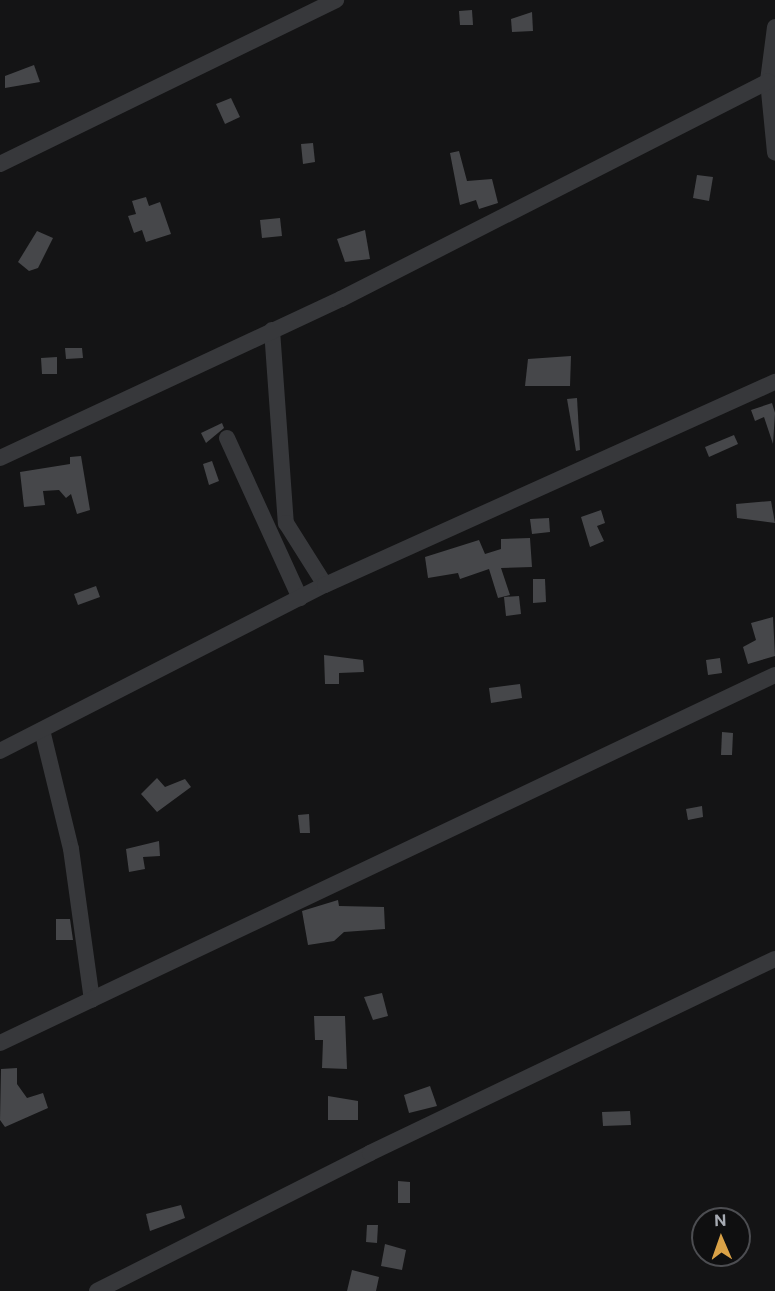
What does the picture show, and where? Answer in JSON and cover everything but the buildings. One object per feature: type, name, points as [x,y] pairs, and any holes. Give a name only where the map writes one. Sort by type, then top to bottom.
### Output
[{"type":"street","points":[[0,164],[336,0]]},
{"type":"street","points":[[775,27],[768,81],[775,153]]},
{"type":"street","points":[[0,458],[272,330],[768,81]]},
{"type":"street","points":[[272,330],[286,523],[325,585]]},
{"type":"street","points":[[0,751],[325,585],[775,382]]},
{"type":"street","points":[[227,438],[300,598]]},
{"type":"street","points":[[0,1043],[775,675]]},
{"type":"street","points":[[42,730],[71,849],[93,1000]]},
{"type":"street","points":[[97,1291],[370,1153],[775,959]]}]
